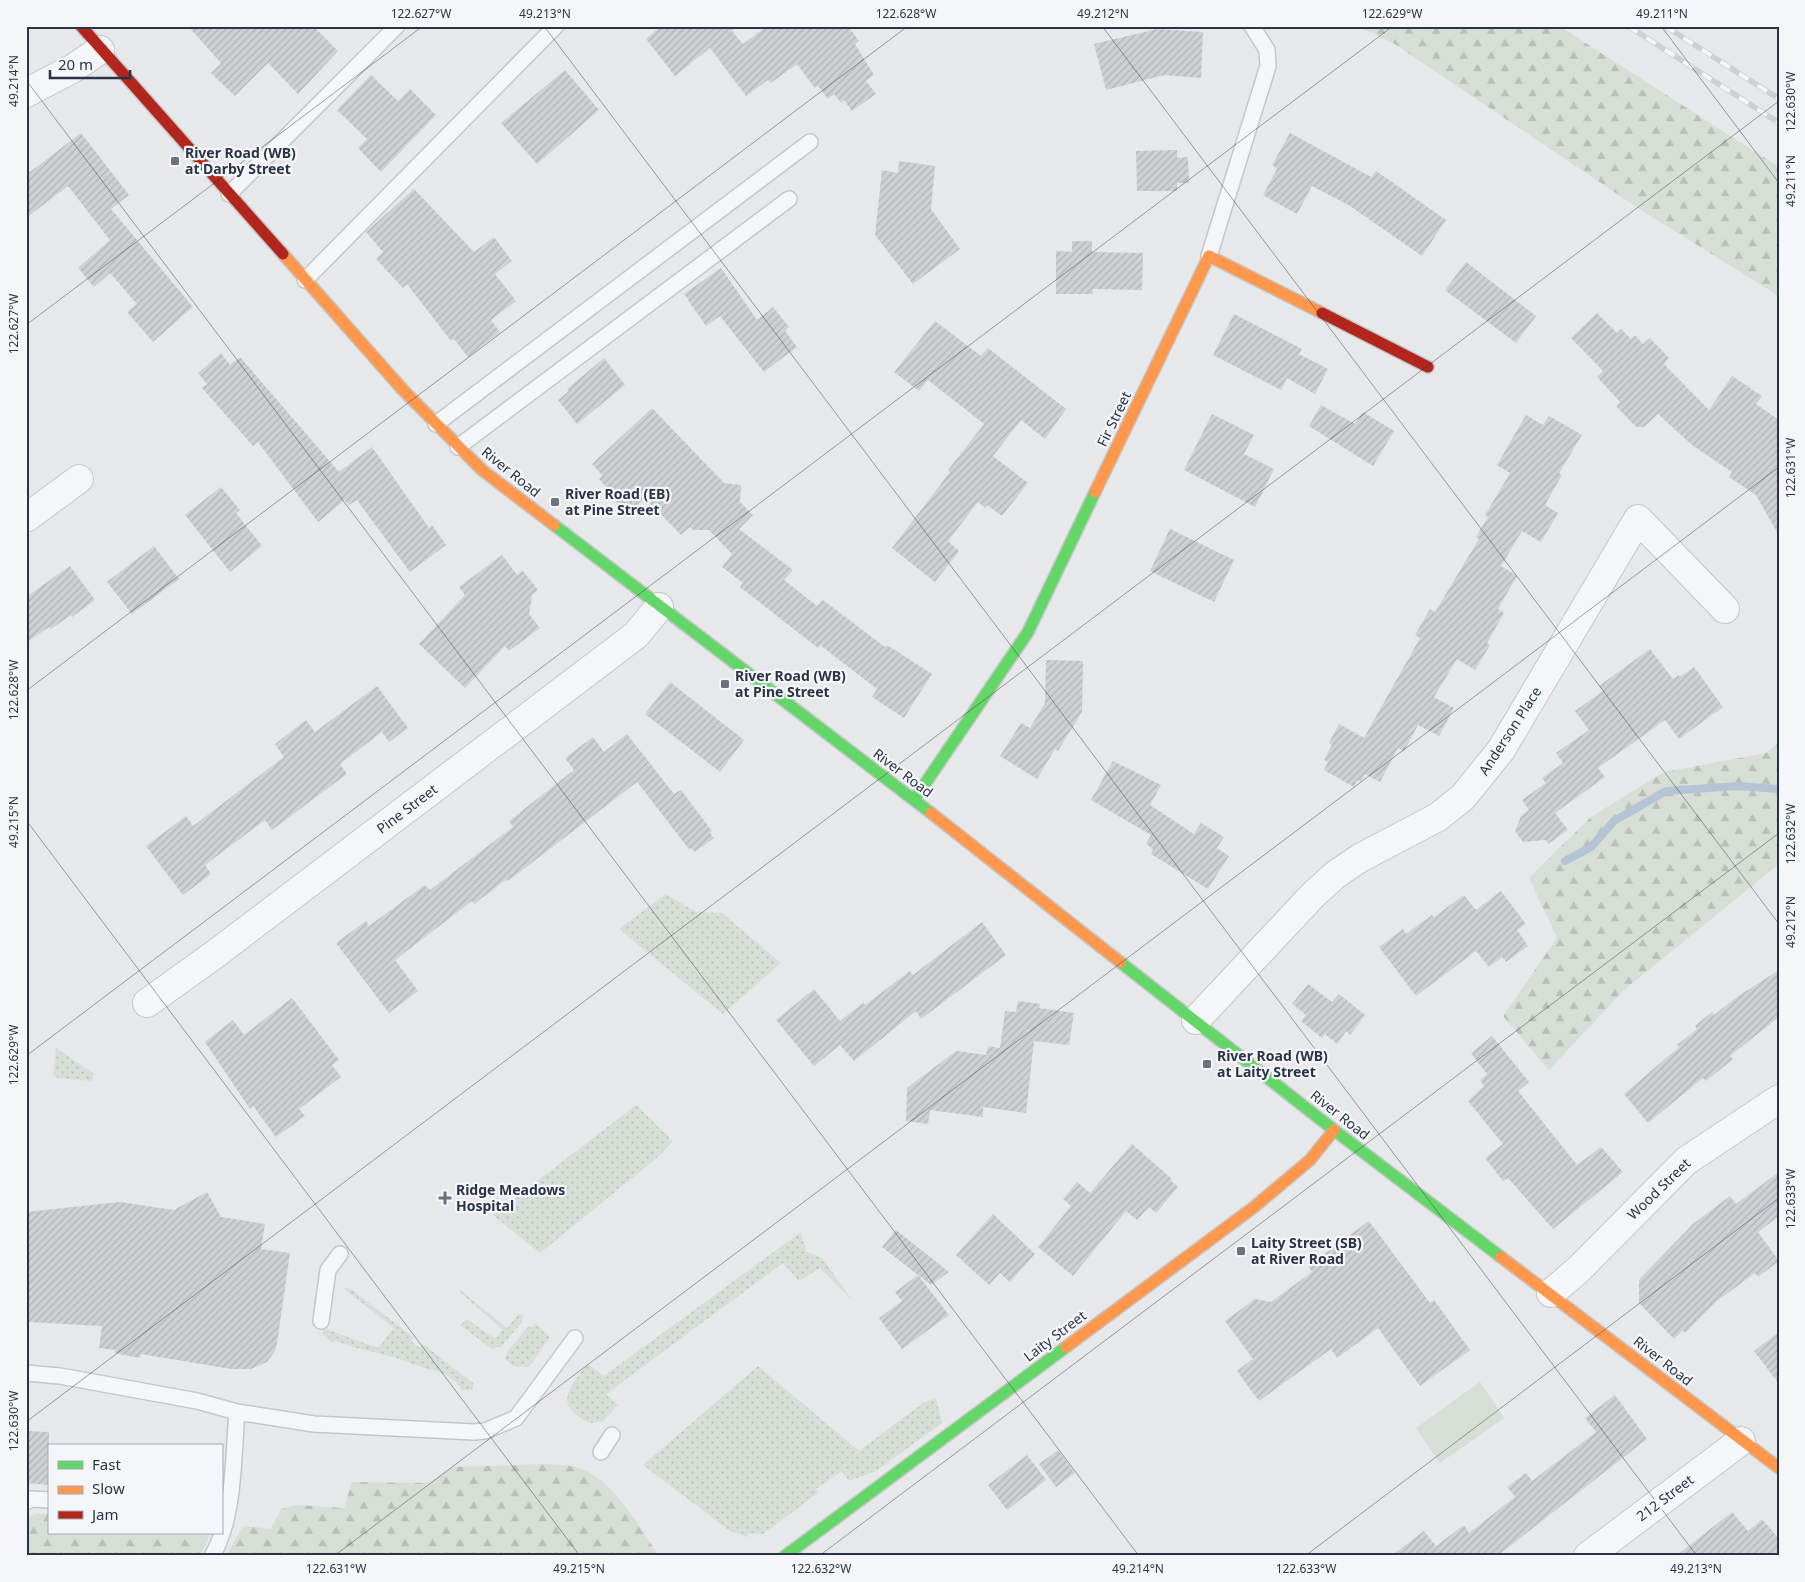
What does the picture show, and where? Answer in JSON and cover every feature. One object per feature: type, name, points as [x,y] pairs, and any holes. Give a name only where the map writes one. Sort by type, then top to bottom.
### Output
[{"type":"street","name":"River Road","points":[[89,33],[305,280],[436,424],[482,470],[914,800],[1334,1130],[1779,1468]]},
{"type":"street","points":[[26,93],[72,69],[89,33]]},
{"type":"street","points":[[1210,256],[1428,367]]},
{"type":"street","name":"Fir Street","points":[[914,800],[1028,632],[1210,256]]},
{"type":"street","points":[[26,518],[79,479]]},
{"type":"street","name":"Anderson Place","points":[[1196,1020],[1312,895],[1335,875],[1360,858],[1438,817],[1463,797],[1501,750],[1638,519],[1725,609]]},
{"type":"street","name":"Pine Street","points":[[147,1003],[214,955],[629,640],[646,625],[659,607]]},
{"type":"street","name":"Wood Street","points":[[1551,1293],[1578,1270],[1686,1161],[1779,1099]]},
{"type":"street","name":"Laity Street","points":[[785,1556],[1254,1207],[1310,1160],[1334,1130]]},
{"type":"street","name":"212 Street","points":[[1588,1556],[1741,1441]]},
{"type":"lane","points":[[229,194],[398,26]]},
{"type":"lane","points":[[305,280],[556,26]]},
{"type":"lane","points":[[1210,256],[1268,66],[1267,50],[1252,26]]},
{"type":"lane","points":[[436,424],[810,142]]},
{"type":"lane","points":[[458,447],[789,199]]},
{"type":"lane","points":[[321,1322],[328,1270],[340,1254]]},
{"type":"lane","points":[[26,1374],[60,1376],[197,1401],[237,1412],[333,1425],[452,1433],[485,1431],[516,1418],[575,1338]]},
{"type":"lane","points":[[212,1556],[222,1535],[237,1412]]},
{"type":"lane","points":[[600,1452],[612,1434]]},
{"type":"lane","points":[[26,1502],[31,1499],[48,1500]]},
{"type":"green space","points":[[1357,26],[1559,26],[1779,167],[1779,296],[1641,210],[1393,43]]},
{"type":"green space","points":[[1779,742],[1779,864],[1624,990],[1549,1070],[1503,1016],[1557,938],[1529,878],[1591,817],[1664,772],[1766,753]]},
{"type":"green space","points":[[666,894],[696,912],[722,913],[781,963],[723,1014],[619,929]]},
{"type":"green space","points":[[56,1048],[94,1074],[92,1081],[57,1078],[53,1075]]},
{"type":"green space","points":[[636,1105],[673,1141],[658,1157],[540,1253],[493,1215]]},
{"type":"green space","points":[[801,1232],[806,1251],[822,1258],[853,1301],[820,1268],[799,1281],[783,1263],[606,1394],[618,1405],[603,1421],[590,1423],[571,1410],[568,1403],[570,1389],[587,1364],[604,1376]]},
{"type":"green space","points":[[343,1288],[351,1289],[413,1337],[411,1341],[419,1348],[423,1344],[473,1383],[473,1390],[462,1390],[458,1383],[441,1372],[336,1341],[330,1342],[327,1336],[323,1335],[323,1331],[326,1329],[378,1348],[394,1328]]},
{"type":"green space","points":[[460,1290],[507,1328],[519,1314],[523,1314],[522,1322],[501,1347],[496,1347],[493,1350],[460,1325],[467,1319],[496,1338],[503,1330]]},
{"type":"green space","points":[[535,1323],[550,1337],[529,1367],[514,1366],[505,1360],[507,1352],[528,1327],[533,1326]]},
{"type":"green space","points":[[758,1366],[859,1451],[923,1403],[936,1398],[942,1423],[876,1471],[849,1481],[842,1471],[816,1489],[818,1493],[763,1534],[749,1533],[747,1537],[730,1531],[643,1465]]},
{"type":"green space","points":[[1480,1382],[1504,1418],[1440,1463],[1416,1428]]},
{"type":"green space","points":[[548,1464],[575,1467],[588,1472],[600,1480],[623,1504],[659,1556],[226,1556],[241,1529],[245,1526],[271,1529],[281,1509],[297,1505],[344,1508],[352,1482],[429,1483],[452,1467]]},
{"type":"green space","points":[[35,1514],[48,1514],[48,1534],[209,1534],[208,1541],[199,1556],[26,1556],[26,1519]]},
{"type":"building","points":[[188,26],[313,26],[338,51],[298,94],[268,63],[235,96],[211,73],[221,63]]},
{"type":"building","points":[[661,26],[738,26],[732,31],[743,44],[767,26],[848,26],[859,41],[855,44],[874,75],[866,81],[876,94],[852,111],[844,100],[841,103],[834,94],[828,99],[818,86],[815,88],[797,64],[771,83],[768,80],[746,96],[710,48],[675,76],[646,39]]},
{"type":"building","points":[[1157,29],[1203,32],[1201,78],[1164,75],[1106,90],[1094,44]]},
{"type":"building","points":[[565,70],[599,110],[537,164],[501,123]]},
{"type":"building","points":[[371,75],[398,101],[410,89],[436,115],[381,172],[358,148],[367,139],[337,110]]},
{"type":"building","points":[[81,133],[129,195],[111,209],[193,307],[153,342],[127,312],[137,304],[110,273],[94,287],[78,268],[110,240],[68,186],[26,218],[26,175]]},
{"type":"building","points":[[1290,133],[1371,177],[1376,171],[1446,220],[1422,256],[1350,206],[1312,186],[1297,214],[1263,195],[1277,169],[1272,165]]},
{"type":"building","points":[[1177,150],[1177,158],[1188,157],[1189,183],[1177,183],[1177,191],[1137,191],[1136,151]]},
{"type":"building","points":[[899,161],[935,166],[931,209],[960,249],[913,284],[875,235],[882,170],[898,173]]},
{"type":"building","points":[[414,189],[474,252],[494,237],[512,261],[495,274],[516,301],[491,320],[500,332],[468,357],[454,339],[451,341],[407,284],[403,288],[376,259],[383,252],[366,232]]},
{"type":"building","points":[[1072,241],[1092,241],[1092,252],[1143,253],[1142,290],[1093,289],[1093,294],[1056,294],[1056,251],[1072,252]]},
{"type":"building","points":[[1466,262],[1536,316],[1516,343],[1445,290]]},
{"type":"building","points":[[721,268],[757,320],[773,307],[789,327],[785,331],[797,347],[764,372],[720,316],[706,326],[684,294]]},
{"type":"building","points":[[1597,313],[1617,333],[1621,329],[1631,339],[1635,335],[1643,344],[1650,338],[1669,358],[1664,364],[1709,410],[1732,376],[1762,396],[1756,404],[1779,420],[1779,536],[1756,495],[1729,477],[1732,472],[1692,445],[1658,414],[1644,427],[1636,427],[1616,406],[1620,402],[1597,377],[1603,371],[1571,338]]},
{"type":"building","points":[[1234,314],[1302,349],[1299,354],[1328,369],[1315,394],[1287,378],[1281,390],[1213,355]]},
{"type":"building","points":[[935,321],[981,356],[988,348],[1066,409],[1045,439],[1021,420],[993,456],[1028,483],[1002,516],[987,505],[985,508],[978,502],[948,541],[959,551],[935,582],[892,548],[950,472],[948,470],[984,424],[928,380],[919,391],[894,372]]},
{"type":"building","points":[[221,353],[230,365],[240,357],[339,472],[372,447],[429,528],[432,525],[446,545],[410,572],[357,500],[349,505],[345,500],[318,522],[258,442],[253,446],[202,388],[207,384],[198,373]]},
{"type":"building","points":[[604,358],[625,385],[577,424],[558,400],[569,391],[567,389]]},
{"type":"building","points":[[1321,405],[1355,424],[1363,412],[1394,431],[1373,466],[1309,426]]},
{"type":"building","points":[[652,408],[724,483],[741,485],[740,502],[753,515],[739,529],[793,570],[784,580],[817,606],[823,600],[885,647],[887,645],[932,674],[904,718],[872,697],[877,689],[820,645],[818,648],[740,587],[743,583],[722,567],[732,554],[709,530],[693,530],[690,527],[681,535],[645,498],[628,514],[609,494],[611,492],[599,479],[602,475],[592,464]]},
{"type":"building","points":[[1212,414],[1254,435],[1244,454],[1274,469],[1255,507],[1184,470]]},
{"type":"building","points":[[1526,415],[1543,425],[1549,416],[1582,435],[1559,473],[1562,475],[1545,505],[1558,513],[1541,542],[1522,531],[1501,566],[1517,576],[1498,609],[1504,613],[1487,643],[1490,645],[1475,670],[1457,659],[1434,697],[1454,708],[1439,736],[1418,725],[1404,751],[1398,748],[1380,782],[1365,774],[1361,782],[1357,780],[1354,787],[1324,770],[1328,762],[1324,760],[1332,745],[1329,743],[1339,724],[1364,738],[1420,638],[1415,635],[1430,609],[1435,612],[1479,539],[1476,537],[1488,517],[1485,515],[1510,473],[1497,465]]},
{"type":"building","points":[[221,487],[240,510],[236,513],[262,546],[230,572],[185,515]]},
{"type":"building","points":[[1170,529],[1234,560],[1214,602],[1150,571]]},
{"type":"building","points":[[154,546],[179,579],[132,614],[107,582]]},
{"type":"building","points":[[502,555],[517,575],[523,571],[538,590],[532,595],[529,614],[540,628],[509,651],[505,646],[465,688],[419,644],[465,595],[459,587]]},
{"type":"building","points":[[70,566],[95,600],[72,617],[71,615],[51,629],[49,627],[26,643],[26,597]]},
{"type":"building","points":[[1650,649],[1673,679],[1679,675],[1680,677],[1694,667],[1723,707],[1679,739],[1665,720],[1598,768],[1605,777],[1555,813],[1568,830],[1548,844],[1546,840],[1523,842],[1515,831],[1521,816],[1529,810],[1522,800],[1546,783],[1542,778],[1563,763],[1556,753],[1589,730],[1575,711],[1603,691],[1599,686]]},
{"type":"building","points":[[1046,660],[1083,661],[1082,712],[1058,751],[1055,749],[1037,779],[1000,756],[1021,723],[1030,728],[1045,703]]},
{"type":"building","points":[[670,682],[744,740],[720,772],[645,714]]},
{"type":"building","points":[[377,686],[408,728],[389,742],[382,732],[340,764],[347,774],[272,830],[265,820],[205,865],[211,874],[183,895],[146,846],[186,816],[193,826],[284,757],[275,744],[306,720],[315,732]]},
{"type":"building","points":[[627,734],[674,794],[681,790],[712,831],[710,833],[714,838],[695,852],[691,848],[689,849],[637,782],[508,881],[507,879],[474,904],[472,901],[395,960],[418,991],[389,1013],[336,943],[366,921],[369,926],[425,885],[430,890],[513,827],[509,821],[574,770],[565,758],[593,737],[604,752]]},
{"type":"building","points":[[1113,761],[1161,785],[1150,805],[1194,834],[1201,823],[1224,837],[1217,848],[1229,856],[1208,889],[1151,854],[1153,849],[1146,844],[1151,835],[1091,800]]},
{"type":"building","points":[[1501,891],[1526,924],[1517,930],[1528,946],[1506,962],[1502,957],[1489,967],[1476,951],[1416,996],[1379,947],[1403,929],[1406,934],[1432,915],[1434,917],[1464,895],[1476,910]]},
{"type":"building","points":[[982,922],[1006,955],[921,1019],[916,1011],[854,1061],[840,1045],[814,1066],[776,1020],[814,989],[840,1021],[863,1003],[865,1005],[910,971],[913,975]]},
{"type":"building","points":[[1779,970],[1779,1017],[1730,1056],[1733,1059],[1706,1081],[1703,1078],[1648,1123],[1624,1094],[1679,1047],[1677,1045],[1697,1029],[1695,1026],[1712,1012],[1714,1015],[1737,997]]},
{"type":"building","points":[[1308,984],[1332,1002],[1339,994],[1365,1015],[1350,1035],[1346,1031],[1337,1044],[1325,1034],[1322,1038],[1301,1021],[1306,1015],[1292,1004]]},
{"type":"building","points":[[292,998],[339,1060],[332,1065],[341,1077],[299,1109],[305,1116],[276,1137],[253,1106],[250,1109],[205,1042],[233,1020],[244,1035]]},
{"type":"building","points":[[1018,1001],[1040,1004],[1039,1008],[1074,1013],[1069,1045],[1034,1041],[1026,1113],[983,1107],[983,1117],[930,1110],[928,1124],[906,1121],[907,1088],[956,1051],[986,1055],[988,1046],[1000,1048],[1005,1011],[1016,1012]]},
{"type":"building","points":[[1492,1036],[1529,1082],[1518,1091],[1577,1165],[1601,1147],[1623,1172],[1553,1229],[1508,1178],[1503,1181],[1485,1158],[1503,1144],[1468,1101],[1484,1086],[1480,1080],[1487,1074],[1471,1053]]},
{"type":"building","points":[[1132,1144],[1172,1179],[1171,1181],[1178,1187],[1156,1213],[1149,1207],[1137,1220],[1126,1211],[1073,1276],[1038,1247],[1071,1206],[1063,1199],[1077,1182],[1090,1193]]},
{"type":"building","points":[[1779,1172],[1779,1216],[1758,1232],[1779,1261],[1758,1277],[1755,1273],[1717,1301],[1685,1333],[1683,1330],[1674,1339],[1639,1303],[1639,1280],[1693,1224],[1730,1196],[1736,1204]]},
{"type":"building","points":[[207,1192],[221,1217],[265,1224],[261,1249],[290,1253],[277,1343],[275,1351],[267,1362],[251,1369],[231,1369],[141,1354],[140,1358],[114,1353],[116,1350],[99,1348],[102,1326],[26,1322],[26,1212],[120,1202],[174,1210]]},
{"type":"building","points":[[993,1214],[1035,1254],[1010,1282],[1000,1273],[989,1285],[956,1255]]},
{"type":"building","points":[[1369,1221],[1430,1303],[1434,1300],[1470,1350],[1420,1386],[1378,1328],[1337,1358],[1331,1349],[1259,1401],[1237,1371],[1253,1359],[1225,1321],[1255,1299],[1271,1302],[1312,1272],[1308,1266]]},
{"type":"building","points":[[896,1230],[949,1272],[931,1285],[882,1247]]},
{"type":"building","points":[[918,1275],[949,1315],[902,1349],[879,1318],[902,1301],[895,1292]]},
{"type":"building","points":[[1779,1332],[1779,1384],[1754,1351]]},
{"type":"building","points":[[1615,1395],[1647,1439],[1497,1556],[1391,1556],[1424,1531],[1436,1546],[1464,1525],[1469,1533],[1515,1497],[1507,1487],[1526,1473],[1532,1481],[1596,1432],[1585,1418]]},
{"type":"building","points":[[26,1431],[49,1432],[48,1485],[26,1483]]},
{"type":"building","points":[[1058,1450],[1075,1473],[1056,1487],[1039,1464]]},
{"type":"building","points":[[1027,1455],[1046,1480],[1007,1510],[988,1485]]},
{"type":"building","points":[[1732,1512],[1748,1531],[1762,1519],[1779,1539],[1779,1556],[1676,1556]]},
{"type":"waterway","points":[[1565,861],[1591,847],[1614,821],[1666,791],[1738,786],[1779,789]]},
{"type":"railway","points":[[1628,26],[1779,123]]},
{"type":"railway","points":[[1665,26],[1779,99]]},
{"type":"traffic: fast","points":[[914,800],[1028,632],[1095,492]]},
{"type":"traffic: fast","points":[[554,525],[931,813]]},
{"type":"traffic: fast","points":[[1120,962],[1334,1130],[1501,1257]]},
{"type":"traffic: fast","points":[[785,1556],[1066,1347]]},
{"type":"traffic: slow","points":[[283,254],[403,390],[482,470],[554,525]]},
{"type":"traffic: slow","points":[[1095,492],[1209,256],[1322,313]]},
{"type":"traffic: slow","points":[[931,813],[1120,962]]},
{"type":"traffic: slow","points":[[1066,1347],[1254,1207],[1310,1160],[1334,1130]]},
{"type":"traffic: slow","points":[[1501,1257],[1779,1468]]},
{"type":"traffic: jam","points":[[81,26],[283,254]]},
{"type":"traffic: jam","points":[[1322,313],[1428,367]]},
{"type":"place","name":"River Road (WB) at Darby Street","points":[[175,161]]},
{"type":"place","name":"River Road (EB) at Pine Street","points":[[555,502]]},
{"type":"place","name":"River Road (WB) at Pine Street","points":[[725,684]]},
{"type":"place","name":"River Road (WB) at Laity Street","points":[[1207,1064]]},
{"type":"place","name":"Ridge Meadows Hospital","points":[[445,1198]]},
{"type":"place","name":"Laity Street (SB) at River Road","points":[[1241,1251]]}]
